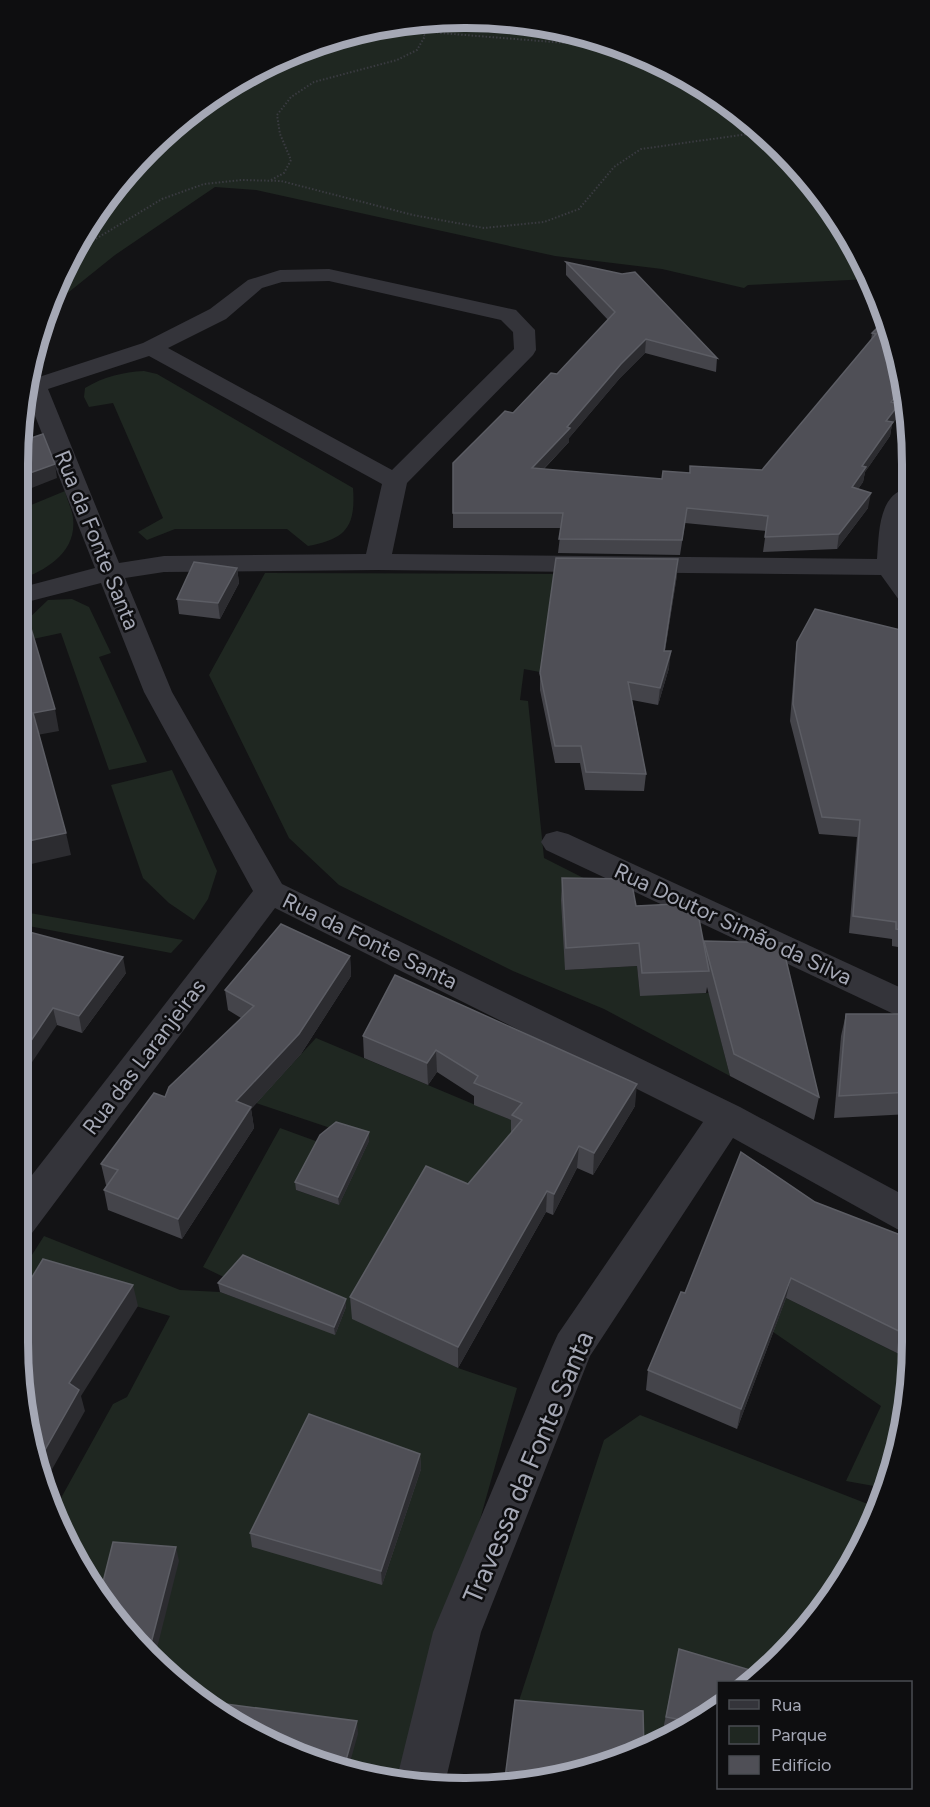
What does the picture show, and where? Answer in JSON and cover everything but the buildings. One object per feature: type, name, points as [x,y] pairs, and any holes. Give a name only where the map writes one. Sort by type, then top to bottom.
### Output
[{"type":"street","points":[[37,382],[151,348],[218,314],[255,284],[280,276],[329,275],[508,315],[524,330],[525,350],[395,481],[377,562]]},
{"type":"street","points":[[151,348],[395,481]]},
{"type":"street","name":"Rua da Fonte Santa","points":[[35,390],[158,692],[270,892],[727,1117],[902,1213]]},
{"type":"street","points":[[902,503],[894,513],[890,567],[902,584]]},
{"type":"street","points":[[28,595],[111,572],[164,564],[377,562],[890,567]]},
{"type":"street","name":"Rua Doutor Simão da Silva","points":[[557,842],[902,1003]]},
{"type":"street","name":"Rua das Laranjeiras","points":[[28,1209],[270,892]]},
{"type":"street","name":"Travessa da Fonte Santa","points":[[423,1777],[457,1632],[573,1347],[727,1117]]},
{"type":"path","points":[[428,30],[440,33],[579,43]]},
{"type":"path","points":[[271,181],[284,173],[291,160],[280,134],[277,115],[291,97],[314,82],[397,60],[417,50],[425,36],[421,31]]},
{"type":"path","points":[[90,243],[162,199],[204,184],[242,180],[281,181],[413,214],[484,228],[544,222],[579,209],[614,167],[641,149],[749,134]]},
{"type":"green space","points":[[465,28],[522,32],[578,43],[632,62],[708,102],[753,137],[793,177],[828,222],[859,280],[748,285],[744,288],[662,269],[555,256],[256,190],[215,187],[115,255],[62,297],[87,247],[119,199],[156,156],[222,102],[298,62],[352,43],[408,32]]},
{"type":"green space","points":[[144,371],[157,374],[353,488],[352,513],[346,529],[331,540],[308,546],[287,529],[175,529],[147,540],[138,532],[163,518],[113,403],[89,407],[84,397],[85,388],[99,381],[121,374]]},
{"type":"green space","points":[[65,491],[72,511],[73,530],[70,541],[58,558],[40,571],[28,576],[28,506]]},
{"type":"green space","points":[[265,573],[556,574],[566,677],[524,669],[520,700],[528,701],[544,858],[629,901],[565,970],[637,966],[640,995],[709,993],[730,1076],[604,1009],[513,971],[339,885],[289,838],[209,675]]},
{"type":"green space","points":[[72,599],[89,607],[111,653],[99,657],[147,762],[109,770],[61,633],[28,640],[28,619],[48,600]]},
{"type":"green space","points":[[172,770],[217,871],[208,899],[194,920],[169,903],[143,878],[111,785]]},
{"type":"green space","points":[[28,913],[183,940],[171,953],[28,926]]},
{"type":"green space","points":[[316,1038],[521,1124],[352,1318],[458,1368],[517,1388],[408,1775],[352,1764],[298,1745],[247,1720],[199,1688],[156,1651],[102,1585],[74,1535],[57,1496],[61,1498],[113,1404],[127,1397],[170,1316],[50,1281],[28,1317],[28,1261],[44,1236],[180,1290],[220,1292],[272,1311],[230,1280],[203,1267],[280,1128],[321,1143],[296,1190],[339,1205],[369,1141],[256,1103]]},
{"type":"green space","points":[[782,1296],[902,1355],[893,1427],[876,1486],[846,1481],[881,1406],[763,1325]]},
{"type":"green space","points":[[640,1415],[870,1505],[856,1535],[828,1585],[774,1651],[740,1680],[676,1663],[677,1723],[644,1740],[640,1724],[515,1713],[604,1440]]}]
